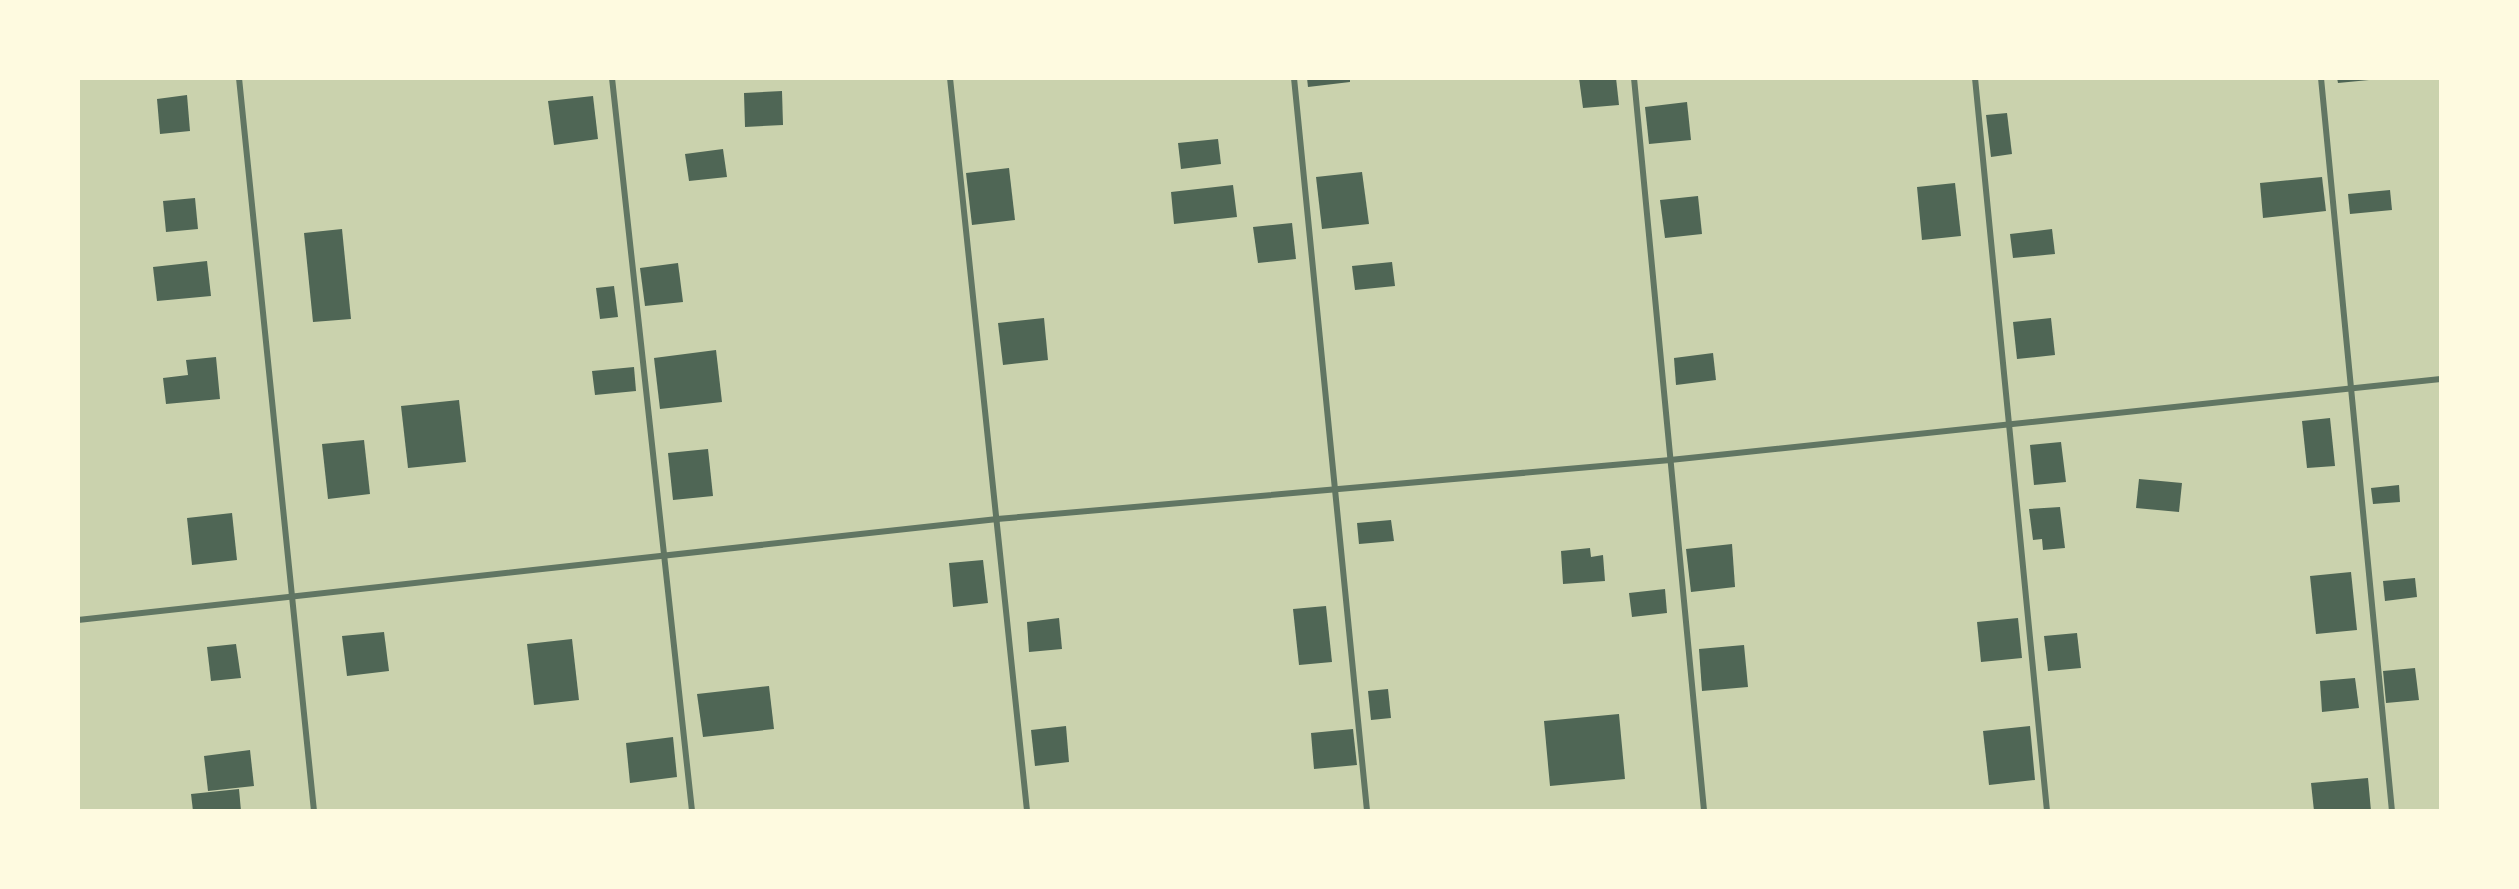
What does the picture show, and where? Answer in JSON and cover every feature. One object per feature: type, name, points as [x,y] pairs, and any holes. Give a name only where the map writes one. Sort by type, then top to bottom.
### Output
[{"type":"street","points":[[239,78],[314,811]]},
{"type":"street","points":[[612,78],[692,811]]},
{"type":"street","points":[[951,78],[1027,811]]},
{"type":"street","points":[[1294,78],[1367,811]]},
{"type":"street","points":[[1634,78],[1704,811]]},
{"type":"street","points":[[1975,78],[2047,811]]},
{"type":"street","points":[[2321,78],[2392,811]]},
{"type":"street","points":[[78,620],[997,519],[1670,460],[2441,379]]},
{"type":"green space","points":[[78,78],[2441,78],[2441,811],[78,811]]},
{"type":"building","points":[[1307,78],[1350,78],[1350,82],[1308,87]]},
{"type":"building","points":[[1579,78],[1616,78],[1619,105],[1583,108]]},
{"type":"building","points":[[2337,78],[2369,78],[2369,80],[2338,83]]},
{"type":"building","points":[[782,91],[783,125],[745,127],[744,93]]},
{"type":"building","points":[[187,95],[190,131],[160,134],[157,99]]},
{"type":"building","points":[[593,96],[598,139],[554,145],[548,101]]},
{"type":"building","points":[[1687,102],[1691,140],[1649,144],[1645,107]]},
{"type":"building","points":[[2007,113],[2012,154],[1991,157],[1986,115]]},
{"type":"building","points":[[1218,139],[1221,164],[1181,169],[1178,143]]},
{"type":"building","points":[[723,149],[727,177],[689,181],[685,154]]},
{"type":"building","points":[[1009,168],[1015,220],[972,225],[966,173]]},
{"type":"building","points":[[1362,172],[1369,224],[1322,229],[1316,177]]},
{"type":"building","points":[[2322,177],[2326,211],[2263,218],[2260,183]]},
{"type":"building","points":[[1955,183],[1961,236],[1922,240],[1917,187]]},
{"type":"building","points":[[1233,185],[1237,217],[1174,224],[1171,192]]},
{"type":"building","points":[[2390,190],[2392,210],[2350,214],[2348,194]]},
{"type":"building","points":[[1698,196],[1702,234],[1665,238],[1660,200]]},
{"type":"building","points":[[195,198],[198,229],[166,232],[163,201]]},
{"type":"building","points":[[1292,223],[1296,259],[1258,263],[1253,227]]},
{"type":"building","points":[[342,229],[351,319],[313,322],[304,233]]},
{"type":"building","points":[[2052,229],[2055,254],[2013,258],[2010,234]]},
{"type":"building","points":[[207,261],[211,296],[157,301],[153,267]]},
{"type":"building","points":[[1392,262],[1395,286],[1355,290],[1352,266]]},
{"type":"building","points":[[678,263],[683,302],[645,306],[640,268]]},
{"type":"building","points":[[614,286],[618,317],[600,319],[596,288]]},
{"type":"building","points":[[1044,318],[1048,360],[1003,365],[998,323]]},
{"type":"building","points":[[2051,318],[2055,355],[2017,359],[2013,322]]},
{"type":"building","points":[[716,350],[722,402],[660,409],[654,358]]},
{"type":"building","points":[[1713,353],[1716,380],[1676,385],[1674,358]]},
{"type":"building","points":[[216,357],[220,399],[166,404],[163,378],[188,375],[186,360]]},
{"type":"building","points":[[634,367],[636,391],[595,395],[592,371]]},
{"type":"building","points":[[459,400],[466,462],[408,468],[401,406]]},
{"type":"building","points":[[2330,418],[2335,466],[2307,468],[2302,421]]},
{"type":"building","points":[[364,440],[370,494],[328,499],[322,444]]},
{"type":"building","points":[[2061,442],[2066,482],[2034,485],[2030,445]]},
{"type":"building","points":[[708,449],[713,496],[673,500],[668,453]]},
{"type":"building","points":[[2139,479],[2182,483],[2179,512],[2136,508]]},
{"type":"building","points":[[2399,485],[2400,502],[2373,504],[2371,488]]},
{"type":"building","points":[[2060,507],[2065,548],[2043,550],[2042,539],[2033,540],[2029,509]]},
{"type":"building","points":[[232,513],[237,560],[192,565],[187,518]]},
{"type":"building","points":[[1391,520],[1394,541],[1359,544],[1357,523]]},
{"type":"building","points":[[1732,544],[1735,587],[1691,592],[1686,549]]},
{"type":"building","points":[[1590,548],[1591,557],[1603,555],[1605,581],[1563,584],[1561,551]]},
{"type":"building","points":[[983,560],[988,603],[953,607],[949,563]]},
{"type":"building","points":[[2351,572],[2357,630],[2316,634],[2310,576]]},
{"type":"building","points":[[2415,578],[2417,597],[2385,601],[2383,581]]},
{"type":"building","points":[[1665,589],[1667,613],[1632,617],[1629,593]]},
{"type":"building","points":[[1326,606],[1332,662],[1299,665],[1293,609]]},
{"type":"building","points":[[1059,618],[1062,649],[1029,652],[1027,622]]},
{"type":"building","points":[[2018,618],[2022,658],[1981,662],[1977,622]]},
{"type":"building","points":[[384,632],[389,671],[347,676],[342,636]]},
{"type":"building","points":[[2077,633],[2081,668],[2048,671],[2044,636]]},
{"type":"building","points":[[572,639],[579,700],[534,705],[527,644]]},
{"type":"building","points":[[236,644],[241,678],[211,681],[207,647]]},
{"type":"building","points":[[1744,645],[1748,687],[1702,691],[1699,649]]},
{"type":"building","points":[[2415,668],[2419,700],[2386,703],[2383,671]]},
{"type":"building","points":[[2355,678],[2359,708],[2322,712],[2320,681]]},
{"type":"building","points":[[769,686],[774,729],[703,737],[697,694]]},
{"type":"building","points":[[1388,689],[1391,718],[1371,720],[1368,691]]},
{"type":"building","points":[[1619,714],[1625,779],[1550,786],[1544,721]]},
{"type":"building","points":[[1066,726],[1069,762],[1035,766],[1031,730]]},
{"type":"building","points":[[2030,726],[2035,780],[1989,785],[1983,731]]},
{"type":"building","points":[[1353,729],[1357,765],[1314,769],[1311,733]]},
{"type":"building","points":[[673,737],[677,777],[630,783],[626,743]]},
{"type":"building","points":[[250,750],[254,786],[208,791],[204,756]]},
{"type":"building","points":[[2368,778],[2371,811],[2314,811],[2311,783]]},
{"type":"building","points":[[239,789],[241,811],[193,811],[191,794]]}]
